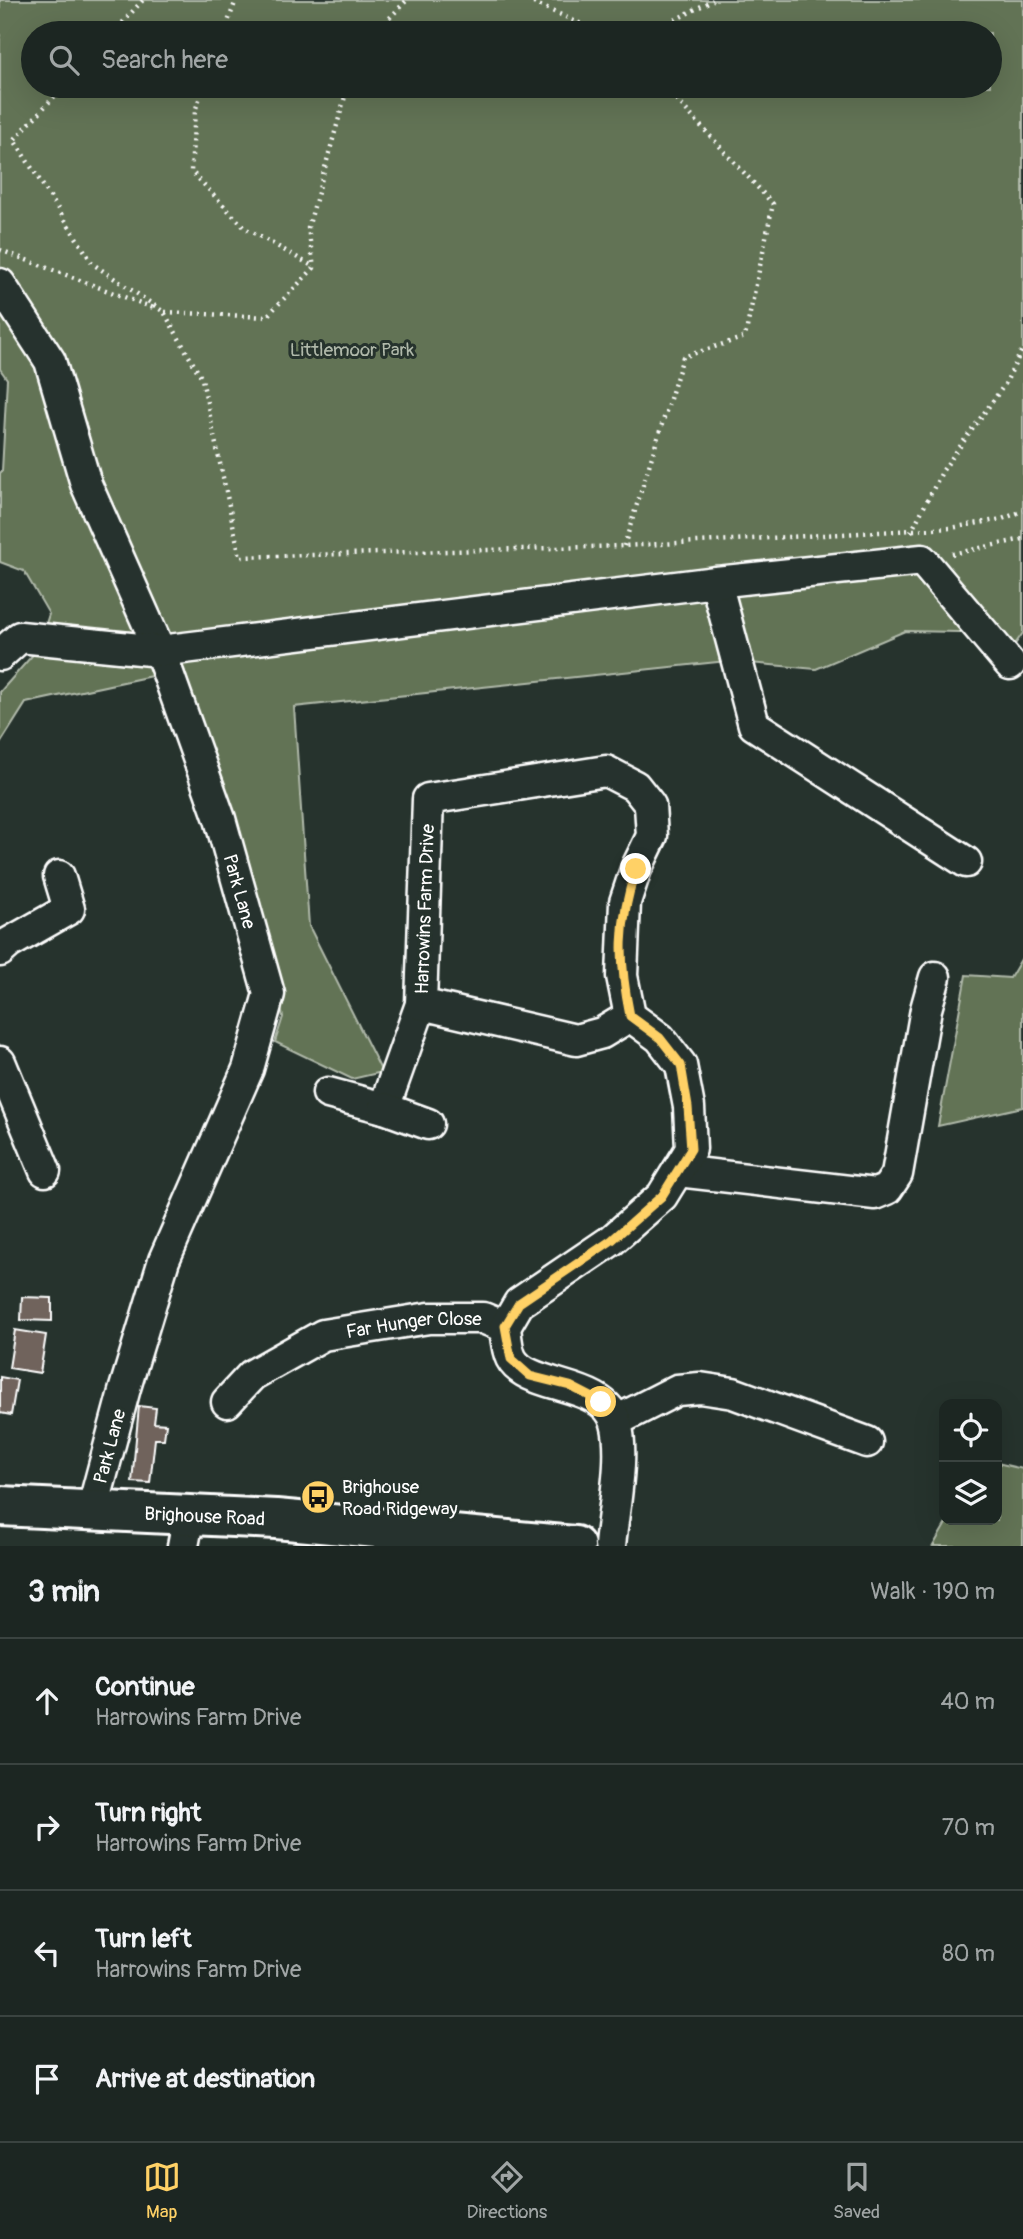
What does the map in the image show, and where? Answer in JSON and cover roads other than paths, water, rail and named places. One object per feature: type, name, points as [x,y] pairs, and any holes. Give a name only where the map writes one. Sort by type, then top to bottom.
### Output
[{"type":"main road","name":"Brighouse Road","points":[[0,1506],[92,1511],[186,1531],[276,1519],[414,1538],[575,1546]]},
{"type":"street","name":"Park Lane","points":[[0,284],[50,361],[86,484],[160,651],[220,819],[269,994],[248,1069],[164,1260],[125,1388],[92,1511]]},
{"type":"street","points":[[0,655],[20,637],[160,651],[716,582],[922,560],[1010,664]]},
{"type":"street","points":[[716,582],[754,725],[966,862]]},
{"type":"street","name":"Harrowins Farm Drive","points":[[606,771],[635,786],[650,805],[652,836],[636,869],[625,902],[622,976],[630,1016],[602,1033],[576,1040],[421,1004],[428,799],[606,771]]},
{"type":"street","points":[[0,951],[9,943],[69,909],[59,876]]},
{"type":"street","points":[[678,1171],[875,1194],[887,1189],[897,1174],[926,1009],[935,977]]},
{"type":"street","points":[[384,1108],[421,1004]]},
{"type":"street","points":[[610,1546],[619,1450],[616,1421],[601,1402],[570,1386],[530,1376],[511,1359],[505,1326],[519,1303],[612,1240],[662,1196],[691,1149],[681,1065],[660,1038],[630,1016]]},
{"type":"street","points":[[0,1062],[11,1124],[45,1171]]},
{"type":"street","points":[[328,1093],[384,1108],[428,1124]]},
{"type":"street","name":"Far Hunger Close","points":[[227,1402],[252,1375],[317,1332],[429,1318],[482,1318],[505,1326]]},
{"type":"street","points":[[616,1421],[677,1390],[700,1388],[733,1393],[867,1442]]},
{"type":"place","name":"Brighouse Road Ridgeway","points":[[318,1497]]},
{"type":"park label","name":"Littlemoor Park","points":[[352,349]]}]
